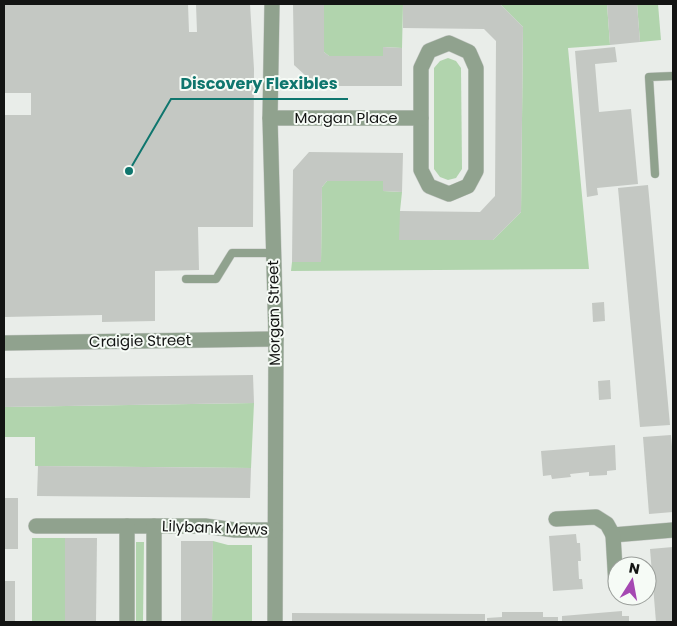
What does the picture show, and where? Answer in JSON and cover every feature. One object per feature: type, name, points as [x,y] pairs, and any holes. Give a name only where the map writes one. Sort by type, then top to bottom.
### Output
[{"type":"street","name":"Morgan Street","points":[[272,4],[270,118],[276,339],[275,622]]},
{"type":"street","points":[[449,43],[468,52],[476,68],[476,171],[468,186],[449,194],[430,186],[421,170],[421,118],[421,68],[429,52],[449,43]]},
{"type":"street","name":"Morgan Place","points":[[270,118],[421,118]]},
{"type":"street","name":"Craigie Street","points":[[4,343],[276,339]]},
{"type":"street","points":[[556,519],[596,517],[607,524],[613,535],[614,556]]},
{"type":"street","name":"Lilybank Mews","points":[[36,526],[205,526],[236,530],[275,530]]},
{"type":"street","points":[[127,526],[127,622]]},
{"type":"street","name":"Lilybank Mews","points":[[154,526],[154,622]]},
{"type":"street","points":[[613,535],[673,530]]},
{"type":"lane","points":[[655,174],[649,77],[673,76]]},
{"type":"lane","points":[[186,279],[216,279],[232,253],[273,252]]},
{"type":"green space","points":[[324,4],[403,4],[402,48],[383,47],[383,56],[329,56],[324,52]]},
{"type":"green space","points":[[500,4],[607,4],[610,45],[568,48],[589,269],[291,271],[292,262],[321,262],[322,187],[327,181],[383,181],[383,191],[402,192],[400,240],[493,240],[521,212],[523,27]]},
{"type":"green space","points":[[637,4],[658,4],[661,40],[640,42]]},
{"type":"green space","points":[[448,58],[456,61],[461,68],[462,169],[456,178],[448,180],[440,177],[434,169],[434,68],[440,61]]},
{"type":"green space","points":[[254,403],[251,468],[35,466],[35,437],[4,437],[4,407]]},
{"type":"green space","points":[[32,538],[65,538],[65,622],[32,622]]},
{"type":"green space","points":[[213,541],[228,545],[252,545],[252,622],[212,622]]},
{"type":"green space","points":[[136,542],[144,542],[143,622],[136,622]]},
{"type":"building","points":[[4,4],[188,4],[189,32],[197,32],[196,4],[250,4],[254,69],[253,227],[198,227],[199,270],[155,271],[155,321],[102,322],[102,315],[4,317],[4,115],[31,115],[31,93],[4,93]]},
{"type":"building","points":[[293,4],[324,4],[324,52],[329,56],[383,56],[383,47],[402,48],[402,86],[317,86],[294,65]]},
{"type":"building","points":[[403,4],[500,4],[523,27],[521,212],[493,240],[399,240],[400,211],[480,212],[495,196],[496,41],[484,29],[403,28]]},
{"type":"building","points":[[607,4],[637,4],[640,42],[610,45]]},
{"type":"building","points":[[615,47],[617,62],[595,64],[599,112],[631,109],[638,184],[597,188],[598,195],[587,197],[575,51]]},
{"type":"building","points":[[309,152],[403,153],[402,192],[383,191],[383,181],[327,181],[322,187],[321,262],[292,262],[293,170]]},
{"type":"building","points":[[648,185],[670,425],[640,427],[618,188]]},
{"type":"building","points":[[604,302],[605,321],[593,322],[592,303]]},
{"type":"building","points":[[253,375],[254,403],[4,407],[4,378]]},
{"type":"building","points":[[610,380],[611,399],[599,400],[598,381]]},
{"type":"building","points":[[671,435],[673,512],[649,514],[643,437]]},
{"type":"building","points":[[615,445],[616,470],[607,471],[607,475],[589,476],[589,472],[570,474],[571,477],[552,479],[551,475],[543,476],[541,451]]},
{"type":"building","points":[[38,466],[251,468],[250,498],[37,496]]},
{"type":"building","points":[[4,498],[18,498],[18,549],[4,549]]},
{"type":"building","points":[[576,534],[577,543],[580,543],[579,579],[582,579],[583,589],[553,591],[549,536]]},
{"type":"building","points":[[65,538],[97,538],[96,622],[65,622]]},
{"type":"building","points":[[181,541],[213,541],[212,622],[181,622]]},
{"type":"building","points":[[673,547],[673,622],[656,622],[655,606],[657,606],[657,556],[651,556],[650,549]]},
{"type":"building","points":[[4,581],[15,581],[15,622],[4,622]]},
{"type":"building","points":[[622,611],[622,616],[629,616],[629,622],[562,622],[562,616]]},
{"type":"building","points":[[502,612],[543,612],[543,617],[558,617],[558,622],[487,622],[487,618],[502,617]]},
{"type":"building","points":[[292,613],[485,614],[485,622],[292,622]]},
{"type":"place","name":"Discovery Flexibles","points":[[129,171]]}]
